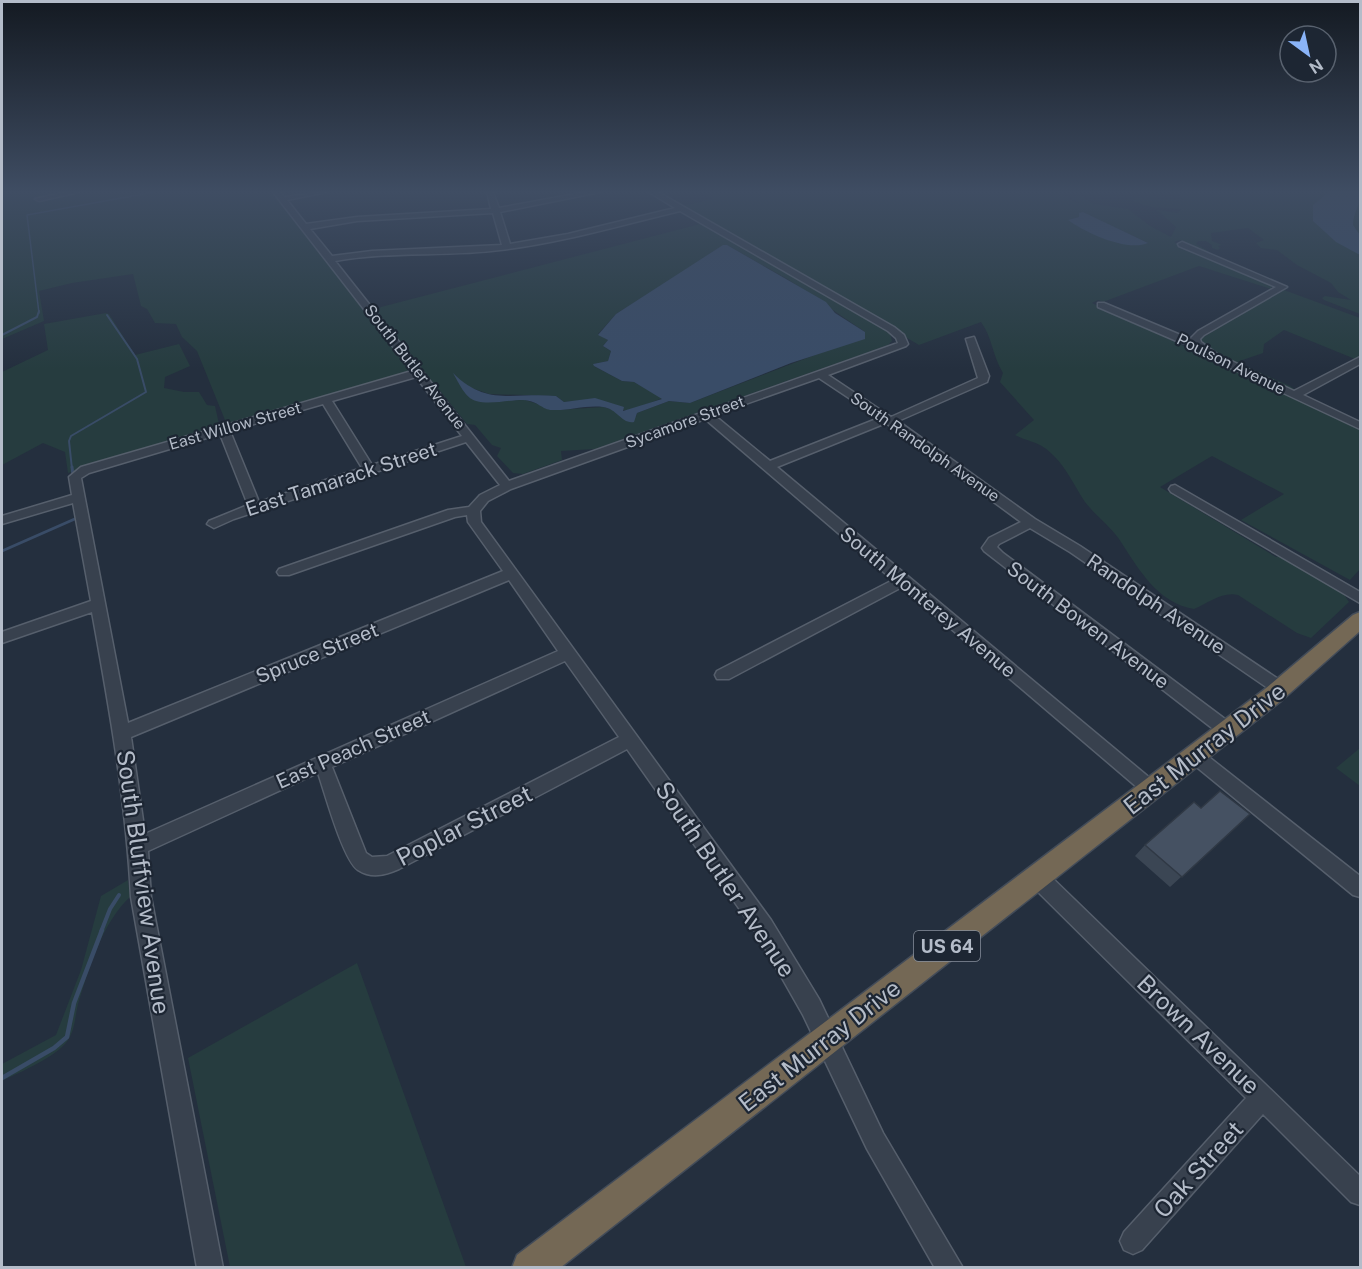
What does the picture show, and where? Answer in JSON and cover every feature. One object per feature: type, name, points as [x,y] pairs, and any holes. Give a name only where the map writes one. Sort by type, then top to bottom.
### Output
[{"type":"highway","name":"East Murray Drive","points":[[530,1268],[1281,688],[1360,620]]},
{"type":"street","name":"South Butler Avenue","points":[[324,251],[417,374],[470,437],[507,486]]},
{"type":"street","points":[[330,259],[368,254],[423,251]]},
{"type":"street","name":"Sycamore Street","points":[[473,510],[484,498],[507,486],[903,344],[901,337],[891,329],[757,251]]},
{"type":"street","points":[[1195,251],[1283,287],[1201,333],[1195,338],[1196,343]]},
{"type":"street","name":"Poulson Avenue","points":[[1101,305],[1182,340],[1196,343],[1213,356],[1360,426]]},
{"type":"street","points":[[769,466],[978,384],[984,376],[971,339]]},
{"type":"street","points":[[1294,395],[1360,360]]},
{"type":"street","name":"East Willow Street","points":[[80,497],[75,479],[81,472],[417,374]]},
{"type":"street","name":"South Randolph Avenue","points":[[820,374],[889,420],[1030,522]]},
{"type":"street","points":[[326,400],[369,470]]},
{"type":"street","name":"South Monterey Avenue","points":[[706,414],[1151,789]]},
{"type":"street","points":[[224,430],[255,507]]},
{"type":"street","name":"East Tamarack Street","points":[[214,524],[255,507],[470,437]]},
{"type":"street","points":[[1175,489],[1360,598]]},
{"type":"street","points":[[2,520],[80,497]]},
{"type":"street","name":"South Bluffview Avenue","points":[[80,497],[122,733],[138,846],[141,897],[210,1268]]},
{"type":"street","name":"South Butler Avenue","points":[[473,510],[476,522],[764,927],[811,1006],[875,1141],[950,1268]]},
{"type":"street","points":[[284,572],[453,513],[473,510]]},
{"type":"street","name":"Randolph Avenue","points":[[1030,522],[1075,549],[1281,688]]},
{"type":"street","name":"South Bowen Avenue","points":[[1030,522],[994,541],[989,548],[1227,730]]},
{"type":"street","name":"Spruce Street","points":[[122,733],[512,573]]},
{"type":"street","points":[[723,675],[902,581]]},
{"type":"street","points":[[2,638],[98,604]]},
{"type":"street","name":"East Peach Street","points":[[138,846],[568,653]]},
{"type":"street","name":"Poplar Street","points":[[322,762],[356,854],[363,864],[377,867],[392,863],[629,740]]},
{"type":"street","points":[[1194,755],[1360,888]]},
{"type":"street","name":"Brown Avenue","points":[[1037,877],[1360,1193]]},
{"type":"street","name":"Oak Street","points":[[1133,1241],[1263,1097]]},
{"type":"green space","points":[[2,251],[318,251],[412,372],[229,426],[197,351],[182,337],[176,324],[155,323],[147,309],[141,306],[133,274],[72,283],[39,291],[44,321],[2,339]]},
{"type":"green space","points":[[595,251],[714,251],[616,314],[598,334],[608,340],[603,346],[611,351],[608,361],[594,364],[594,366],[622,381],[634,382],[663,398],[629,411],[575,401],[564,402],[556,396],[489,394],[466,386],[455,375],[476,401],[525,400],[557,410],[603,407],[614,410],[620,415],[636,417],[637,413],[669,401],[690,403],[820,353],[865,332],[789,280],[738,251],[752,251],[890,333],[892,341],[888,345],[595,449],[561,451],[562,460],[523,474],[513,473],[497,456],[501,448],[492,445],[475,425],[467,424],[376,312],[381,307]]},
{"type":"green space","points":[[759,251],[1187,251],[1272,285],[1271,289],[1199,266],[1103,302],[1098,300],[1092,303],[1360,429],[1360,569],[1350,580],[1241,520],[1284,494],[1212,456],[1160,487],[1276,557],[1281,555],[1343,593],[1349,602],[1311,638],[1297,633],[1238,595],[1221,596],[1194,609],[1169,600],[1150,583],[1115,534],[1085,502],[1059,461],[1040,445],[1015,435],[1034,420],[1000,382],[1003,373],[981,322],[919,345]]},
{"type":"green space","points":[[1279,251],[1360,251],[1360,314],[1324,300],[1322,298],[1325,296],[1351,300],[1338,292],[1331,283],[1297,265]]},
{"type":"green space","points":[[1284,290],[1360,318],[1360,356],[1355,359],[1284,330],[1264,344],[1263,353],[1237,362],[1290,386],[1294,389],[1292,390],[1204,348],[1200,341],[1202,338]]},
{"type":"green space","points":[[109,314],[135,355],[179,344],[190,366],[165,377],[164,388],[199,392],[207,405],[215,406],[219,424],[217,429],[68,473],[65,452],[43,443],[2,465],[2,372],[48,350],[44,324]]},
{"type":"green space","points":[[1360,748],[1360,786],[1336,768]]},
{"type":"green space","points":[[128,880],[130,897],[104,933],[82,990],[68,1040],[47,1058],[2,1081],[2,1064],[56,1035],[81,970],[101,896]]},
{"type":"green space","points":[[357,963],[466,1267],[230,1267],[188,1058]]},
{"type":"water","points":[[713,251],[738,251],[826,302],[835,313],[865,332],[865,339],[791,363],[690,403],[669,401],[637,413],[634,422],[626,421],[612,410],[603,407],[552,410],[523,400],[476,401],[465,393],[453,373],[465,384],[489,394],[502,396],[556,396],[564,402],[595,398],[624,407],[623,411],[662,399],[634,382],[622,381],[594,366],[593,364],[608,361],[611,351],[603,346],[608,340],[598,335],[616,314]]},
{"type":"building","points":[[1220,791],[1250,814],[1182,877],[1145,845],[1194,802],[1201,808]]},
{"type":"waterway","points":[[31,251],[39,312]]},
{"type":"waterway","points":[[2,335],[37,317],[39,312]]},
{"type":"waterway","points":[[72,469],[69,441],[71,436],[146,392],[137,359],[107,315]]},
{"type":"waterway","points":[[72,467],[73,476]]},
{"type":"waterway","points":[[2,551],[77,518],[77,515]]},
{"type":"waterway","points":[[101,932],[110,909],[119,895]]},
{"type":"waterway","points":[[2,1078],[54,1048],[67,1037],[74,1003],[102,930]]}]
